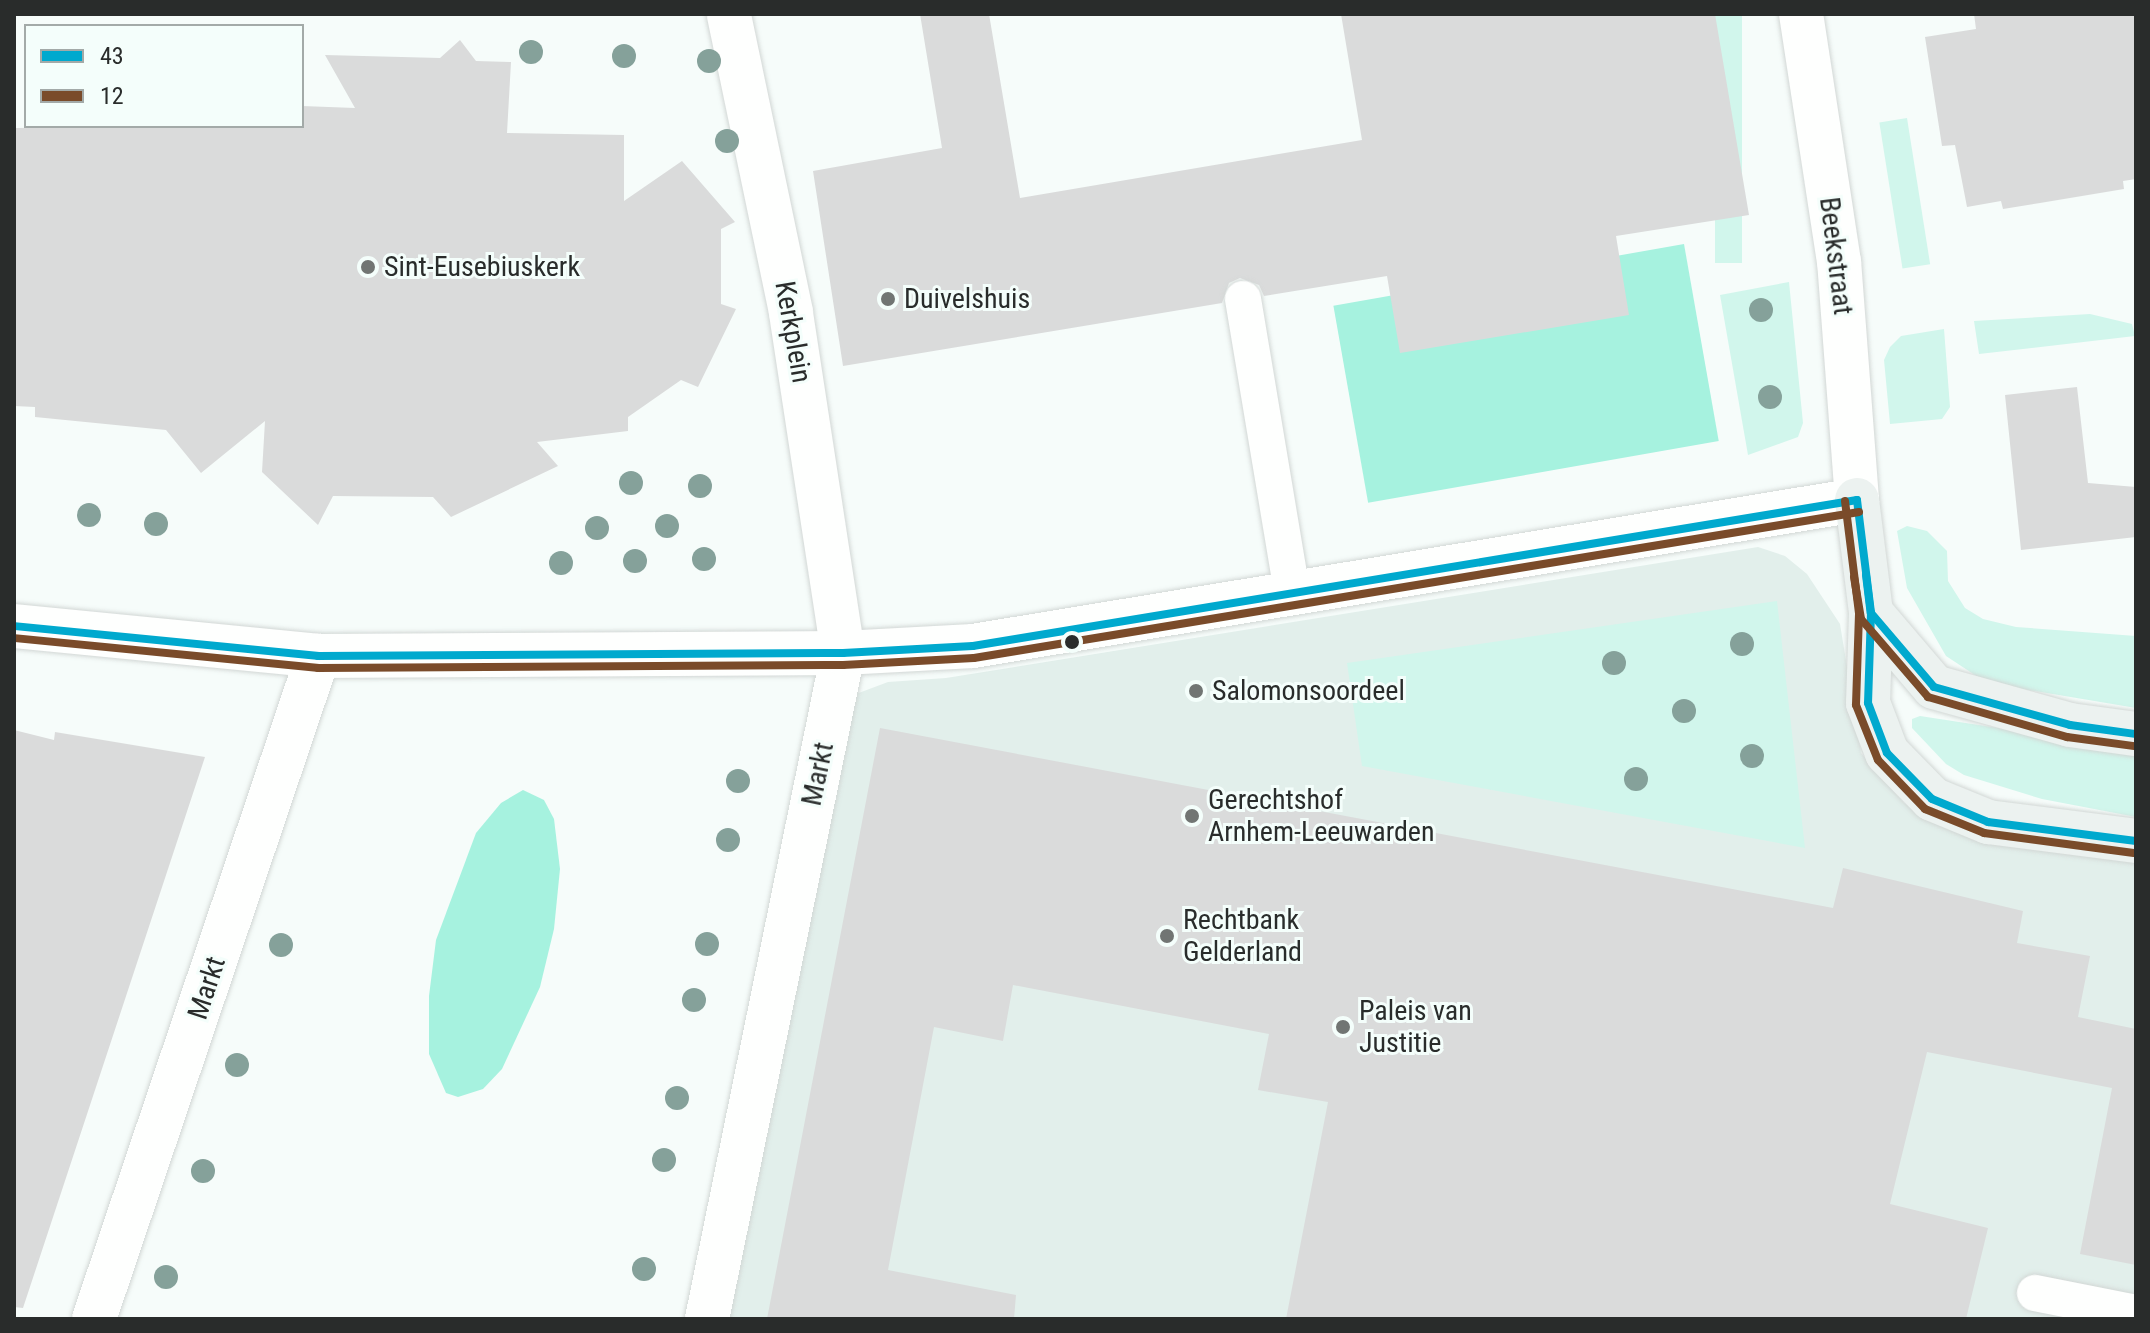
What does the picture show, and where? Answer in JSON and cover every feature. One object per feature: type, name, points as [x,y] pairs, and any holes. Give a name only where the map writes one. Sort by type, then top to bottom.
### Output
[{"type":"street","name":"Kerkplein","points":[[729,14],[791,312],[843,653]]},
{"type":"street","name":"Beekstraat","points":[[1801,14],[1839,262],[1857,500]]},
{"type":"street","points":[[14,626],[318,656],[843,653],[973,646],[1857,500],[1871,613],[1868,703],[1887,753],[1932,799],[1988,822],[2136,841]]},
{"type":"street","points":[[1871,613],[1934,687],[2070,725],[2136,734]]},
{"type":"street","name":"Markt","points":[[707,1319],[843,653]]},
{"type":"street","name":"Markt","points":[[94,1319],[318,656]]},
{"type":"lane","points":[[1243,299],[1292,592]]},
{"type":"lane","points":[[2035,1293],[2136,1313]]},
{"type":"shaded area","points":[[1715,14],[1742,14],[1742,263],[1715,263]]},
{"type":"shaded area","points":[[1907,118],[1930,264],[1902,269],[1879,122]]},
{"type":"shaded area","points":[[1684,244],[1719,441],[1368,503],[1333,306]]},
{"type":"shaded area","points":[[1789,282],[1803,423],[1798,437],[1748,455],[1720,295]]},
{"type":"shaded area","points":[[2090,314],[2132,324],[2135,336],[1979,354],[1974,321]]},
{"type":"shaded area","points":[[1944,329],[1950,407],[1942,419],[1890,424],[1884,360],[1890,347],[1901,336]]},
{"type":"shaded area","points":[[1907,526],[1927,531],[1947,551],[1948,581],[1965,608],[1983,619],[2016,627],[2136,636],[2136,708],[1987,683],[1946,656],[1907,588],[1897,531]]},
{"type":"shaded area","points":[[1758,547],[1785,556],[1807,574],[1840,624],[1861,753],[1904,803],[1930,820],[2136,860],[2136,1319],[726,1319],[856,694],[888,682],[946,678]]},
{"type":"shaded area","points":[[1777,601],[1805,848],[1362,766],[1347,663]]},
{"type":"shaded area","points":[[1920,716],[2136,749],[2136,817],[2042,799],[1964,775],[1946,764],[1912,728],[1912,719]]},
{"type":"shaded area","points":[[523,790],[544,800],[554,819],[560,869],[554,929],[540,987],[502,1069],[483,1089],[458,1097],[446,1093],[429,1054],[429,996],[436,940],[476,833],[501,803]]},
{"type":"building","points":[[920,14],[989,14],[1020,198],[1362,140],[1341,14],[1715,14],[1749,215],[1616,236],[1629,315],[1400,353],[1387,276],[1264,296],[1259,285],[1240,278],[1229,283],[1222,303],[843,366],[813,171],[942,148]]},
{"type":"building","points":[[1974,14],[2136,14],[2136,179],[2123,181],[2124,189],[2040,203],[2003,209],[2001,201],[1967,207],[1955,145],[1942,146],[1925,37],[1976,29]]},
{"type":"building","name":"Sint-Eusebiuskerk","points":[[460,40],[476,61],[511,62],[507,133],[624,135],[624,201],[682,161],[735,222],[721,229],[721,304],[736,309],[698,387],[681,380],[628,417],[628,431],[537,442],[558,466],[451,517],[433,497],[333,496],[318,525],[262,472],[265,421],[201,473],[166,430],[35,417],[35,407],[14,406],[14,128],[304,128],[304,106],[355,108],[325,55],[440,58]]},
{"type":"building","points":[[2077,387],[2088,483],[2136,487],[2136,537],[2021,550],[2005,395]]},
{"type":"building","points":[[880,728],[1833,908],[1843,868],[2023,911],[2017,943],[2090,956],[2078,1017],[2136,1029],[2136,1265],[2080,1254],[2112,1088],[1927,1052],[1890,1204],[1988,1228],[1966,1319],[1286,1319],[1328,1102],[1258,1090],[1269,1034],[1013,985],[1003,1041],[934,1027],[888,1270],[1016,1295],[1014,1319],[767,1319]]},
{"type":"building","points":[[14,730],[54,740],[55,732],[205,757],[23,1308],[14,1307]]},
{"type":"transit line","name":"43","points":[[1857,500],[1871,613],[1868,703],[1887,753],[1932,799],[1988,822],[2136,841]]},
{"type":"transit line","name":"43","points":[[14,626],[318,656],[843,653],[973,646],[1857,500]]},
{"type":"transit line","name":"12","points":[[1845,501],[1859,614],[1856,705],[1878,760],[1925,809],[1984,833],[2134,853]]},
{"type":"transit line","name":"12","points":[[14,638],[318,668],[843,665],[974,658],[1859,512]]},
{"type":"transit line","name":"43","points":[[1866,575],[1871,613],[1934,687],[2070,725],[2136,734]]},
{"type":"transit line","name":"12","points":[[1854,577],[1861,619],[1928,697],[2067,737],[2134,746]]},
{"type":"place","name":"Sint-Eusebiuskerk","points":[[368,267]]},
{"type":"place","name":"Duivelshuis","points":[[888,299]]},
{"type":"place","name":"Salomonsoordeel","points":[[1196,691]]},
{"type":"place","name":"Gerechtshof Arnhem-Leeuwarden","points":[[1192,816]]},
{"type":"place","name":"Rechtbank Gelderland","points":[[1167,936]]},
{"type":"place","name":"Paleis van Justitie","points":[[1343,1027]]}]
